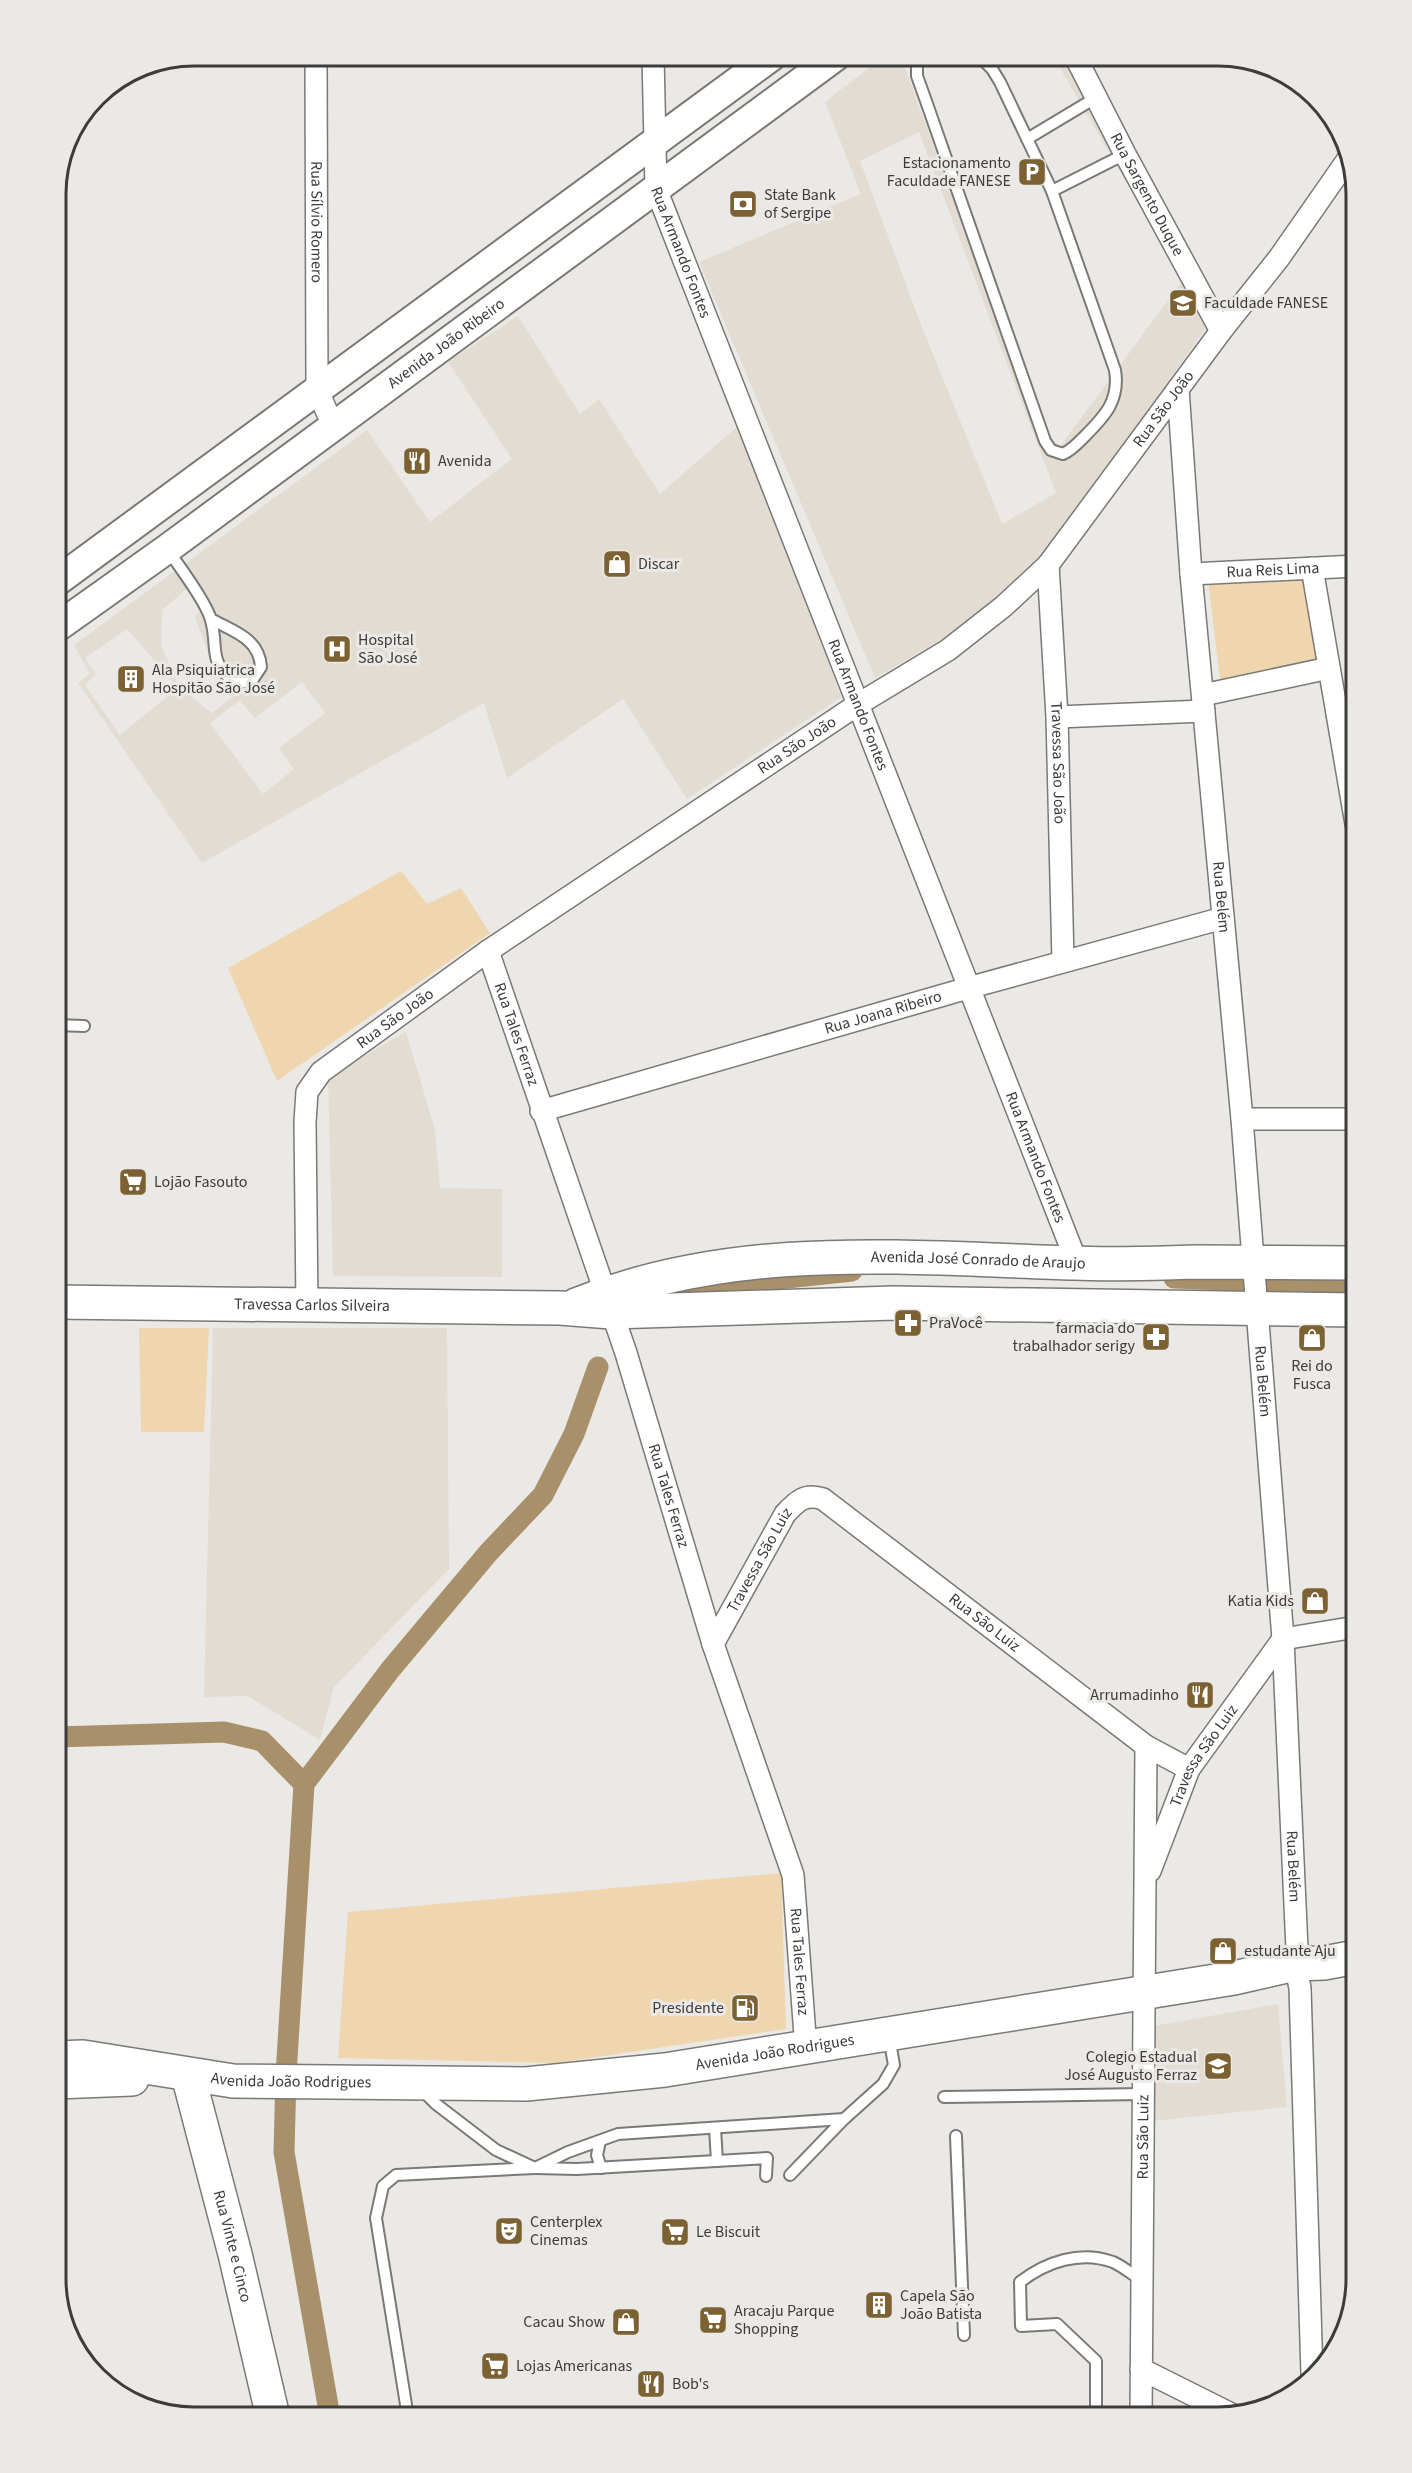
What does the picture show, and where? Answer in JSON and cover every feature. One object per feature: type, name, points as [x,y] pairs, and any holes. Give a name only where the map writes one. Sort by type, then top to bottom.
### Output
[{"type":"main road","points":[[66,575],[758,66]]},
{"type":"main road","name":"Avenida João Ribeiro","points":[[66,621],[822,66]]},
{"type":"main road","name":"Avenida José Conrado de Araujo","points":[[608,1303],[655,1279],[746,1263],[816,1257],[908,1256],[1077,1263],[1253,1265],[1346,1263]]},
{"type":"main road","name":"Travessa Carlos Silveira","points":[[66,1302],[568,1308],[608,1303]]},
{"type":"main road","points":[[608,1303],[1256,1305],[1346,1310]]},
{"type":"main road","name":"Avenida João Rodrigues","points":[[188,2075],[233,2081],[526,2084],[665,2070],[806,2049],[1234,1978],[1295,1964],[1346,1960]]},
{"type":"main road","points":[[66,2058],[83,2057],[188,2075]]},
{"type":"main road","points":[[66,2081],[188,2075]]},
{"type":"main road","name":"Rua Vinte e Cinco","points":[[188,2075],[235,2254],[271,2407]]},
{"type":"street","name":"Rua Sílvio Romero","points":[[316,66],[317,389]]},
{"type":"street","name":"Rua Armando Fontes","points":[[652,66],[656,189],[1077,1263]]},
{"type":"street","name":"Rua Sargento Duque","points":[[1080,66],[1125,154],[1221,331]]},
{"type":"street","name":"Rua São João","points":[[307,1306],[305,1122],[307,1092],[316,1078],[327,1066],[488,951],[857,705],[964,638],[1004,606],[1048,565],[1221,331],[1279,258],[1343,166]]},
{"type":"street","points":[[317,389],[333,426]]},
{"type":"street","name":"Rua Belém","points":[[1178,389],[1191,574],[1242,1119],[1282,1639],[1297,1949],[1295,1964],[1300,1988],[1312,2367]]},
{"type":"street","name":"Travessa São João","points":[[1048,565],[1057,717],[1063,961]]},
{"type":"street","name":"Rua Reis Lima","points":[[1191,574],[1346,566]]},
{"type":"street","points":[[1312,568],[1329,668],[1346,710]]},
{"type":"street","points":[[1057,717],[1203,703],[1329,668]]},
{"type":"street","name":"Rua Joana Ribeiro","points":[[542,1110],[1063,961],[1223,918]]},
{"type":"street","name":"Rua Tales Ferraz","points":[[488,951],[626,1353],[713,1644],[793,1875],[806,2049]]},
{"type":"street","points":[[1242,1119],[1346,1119]]},
{"type":"street","name":"Travessa São Luiz","points":[[713,1644],[785,1514],[803,1497],[813,1496],[823,1499]]},
{"type":"street","name":"Rua São Luiz","points":[[823,1499],[1146,1746],[1189,1769]]},
{"type":"street","points":[[1282,1639],[1346,1629]]},
{"type":"street","name":"Travessa São Luiz","points":[[1146,1884],[1189,1769],[1282,1639]]},
{"type":"street","name":"Rua São Luiz","points":[[1141,2407],[1146,1746]]},
{"type":"street","points":[[1141,2368],[1217,2407]]},
{"type":"lane","points":[[916,66],[926,101],[1046,441],[1051,450],[1063,454],[1073,448],[1111,408],[1116,377],[1052,191],[1000,82],[989,66]]},
{"type":"lane","points":[[1027,140],[1097,97]]},
{"type":"lane","points":[[1052,191],[1125,154]]},
{"type":"lane","points":[[167,549],[182,569],[211,619],[214,657],[223,673],[234,683],[251,682],[261,668],[260,655],[252,643],[211,619]]},
{"type":"lane","points":[[66,1025],[84,1026]]},
{"type":"lane","points":[[790,2175],[844,2119],[883,2084],[894,2065],[888,2034]]},
{"type":"lane","points":[[415,2083],[436,2104],[496,2150],[535,2168]]},
{"type":"lane","points":[[944,2097],[1143,2094]]},
{"type":"lane","points":[[535,2168],[568,2152],[618,2134],[844,2119]]},
{"type":"lane","points":[[715,2128],[717,2161]]},
{"type":"lane","points":[[956,2136],[964,2336]]},
{"type":"lane","points":[[600,2141],[597,2155],[601,2168]]},
{"type":"lane","points":[[406,2407],[376,2218],[383,2186],[396,2175],[417,2172],[601,2168],[766,2158],[766,2176]]},
{"type":"lane","points":[[1096,2407],[1096,2361],[1057,2324],[1021,2326],[1020,2282],[1035,2270],[1068,2258],[1090,2257],[1113,2263],[1141,2280]]},
{"type":"shaded area","points":[[871,66],[904,66],[984,285],[1053,456],[1183,280],[1059,66],[1067,66],[1210,322],[1086,500],[1013,587],[972,622],[875,678],[699,262],[861,194],[825,102]],"holes":[[[919,132],[1056,493],[1002,524],[920,322],[860,161]]]},
{"type":"shaded area","points":[[518,316],[580,414],[599,399],[660,494],[740,424],[841,697],[687,799],[623,699],[507,778],[484,703],[202,863],[78,683],[90,674],[74,645],[367,430],[430,522],[512,459],[448,362]],"holes":[[[192,584],[206,604],[195,617],[212,663],[237,693],[212,713],[179,687],[161,646],[162,610]],[[127,629],[178,688],[120,735],[85,685],[96,674],[85,658]],[[302,682],[325,713],[279,748],[294,769],[263,794],[210,723],[240,700],[255,718]]]},
{"type":"shaded area","points":[[1311,571],[1324,675],[1221,688],[1208,580]]},
{"type":"shaded area","points":[[401,871],[427,904],[461,888],[490,933],[277,1081],[228,968]]},
{"type":"shaded area","points":[[406,1032],[435,1130],[440,1188],[502,1189],[502,1277],[333,1276],[328,1077]]},
{"type":"shaded area","points":[[139,1328],[209,1328],[204,1432],[141,1432]]},
{"type":"shaded area","points":[[213,1328],[447,1328],[449,1569],[334,1687],[320,1740],[248,1696],[204,1697]]},
{"type":"shaded area","points":[[781,1873],[786,2029],[556,2063],[338,2058],[348,1912]]},
{"type":"shaded area","name":"Colegio Estadual José Augusto Ferraz","points":[[1278,2004],[1287,2107],[1153,2121],[1154,2026]]},
{"type":"waterway","points":[[677,1290],[852,1271]]},
{"type":"waterway","points":[[1174,1278],[1346,1285]]},
{"type":"waterway","points":[[328,2407],[284,2152],[286,2075],[304,1784],[390,1670],[489,1552],[543,1495],[574,1434],[598,1367]]},
{"type":"waterway","points":[[66,1737],[224,1732],[262,1741],[304,1784]]},
{"type":"place","name":"Estacionamento Faculdade FANESE","points":[[1032,172]]},
{"type":"place","name":"State Bank of Sergipe","points":[[743,204]]},
{"type":"place","name":"Faculdade FANESE","points":[[1183,303]]},
{"type":"place","name":"Avenida","points":[[417,461]]},
{"type":"place","name":"Discar","points":[[617,564]]},
{"type":"place","name":"Hospital São José","points":[[337,649]]},
{"type":"place","name":"Ala Psiquiatrica Hospitão São José","points":[[131,679]]},
{"type":"place","name":"Lojão Fasouto","points":[[133,1182]]},
{"type":"place","name":"PraVocê","points":[[908,1323]]},
{"type":"place","name":"farmacia do trabalhador serigy","points":[[1156,1337]]},
{"type":"place","name":"Rei do Fusca","points":[[1312,1338]]},
{"type":"place","name":"Katia Kids","points":[[1315,1601]]},
{"type":"place","name":"Arrumadinho","points":[[1200,1695]]},
{"type":"place","name":"estudante Aju","points":[[1223,1951]]},
{"type":"place","name":"Presidente","points":[[745,2008]]},
{"type":"place","name":"Colegio Estadual José Augusto Ferraz","points":[[1218,2066]]},
{"type":"place","name":"Centerplex Cinemas","points":[[509,2231]]},
{"type":"place","name":"Le Biscuit","points":[[675,2232]]},
{"type":"place","name":"Capela São João Batista","points":[[879,2305]]},
{"type":"place","name":"Aracaju Parque Shopping","points":[[713,2320]]},
{"type":"place","name":"Cacau Show","points":[[626,2322]]},
{"type":"place","name":"Lojas Americanas","points":[[495,2366]]},
{"type":"place","name":"Bob's","points":[[651,2384]]}]
